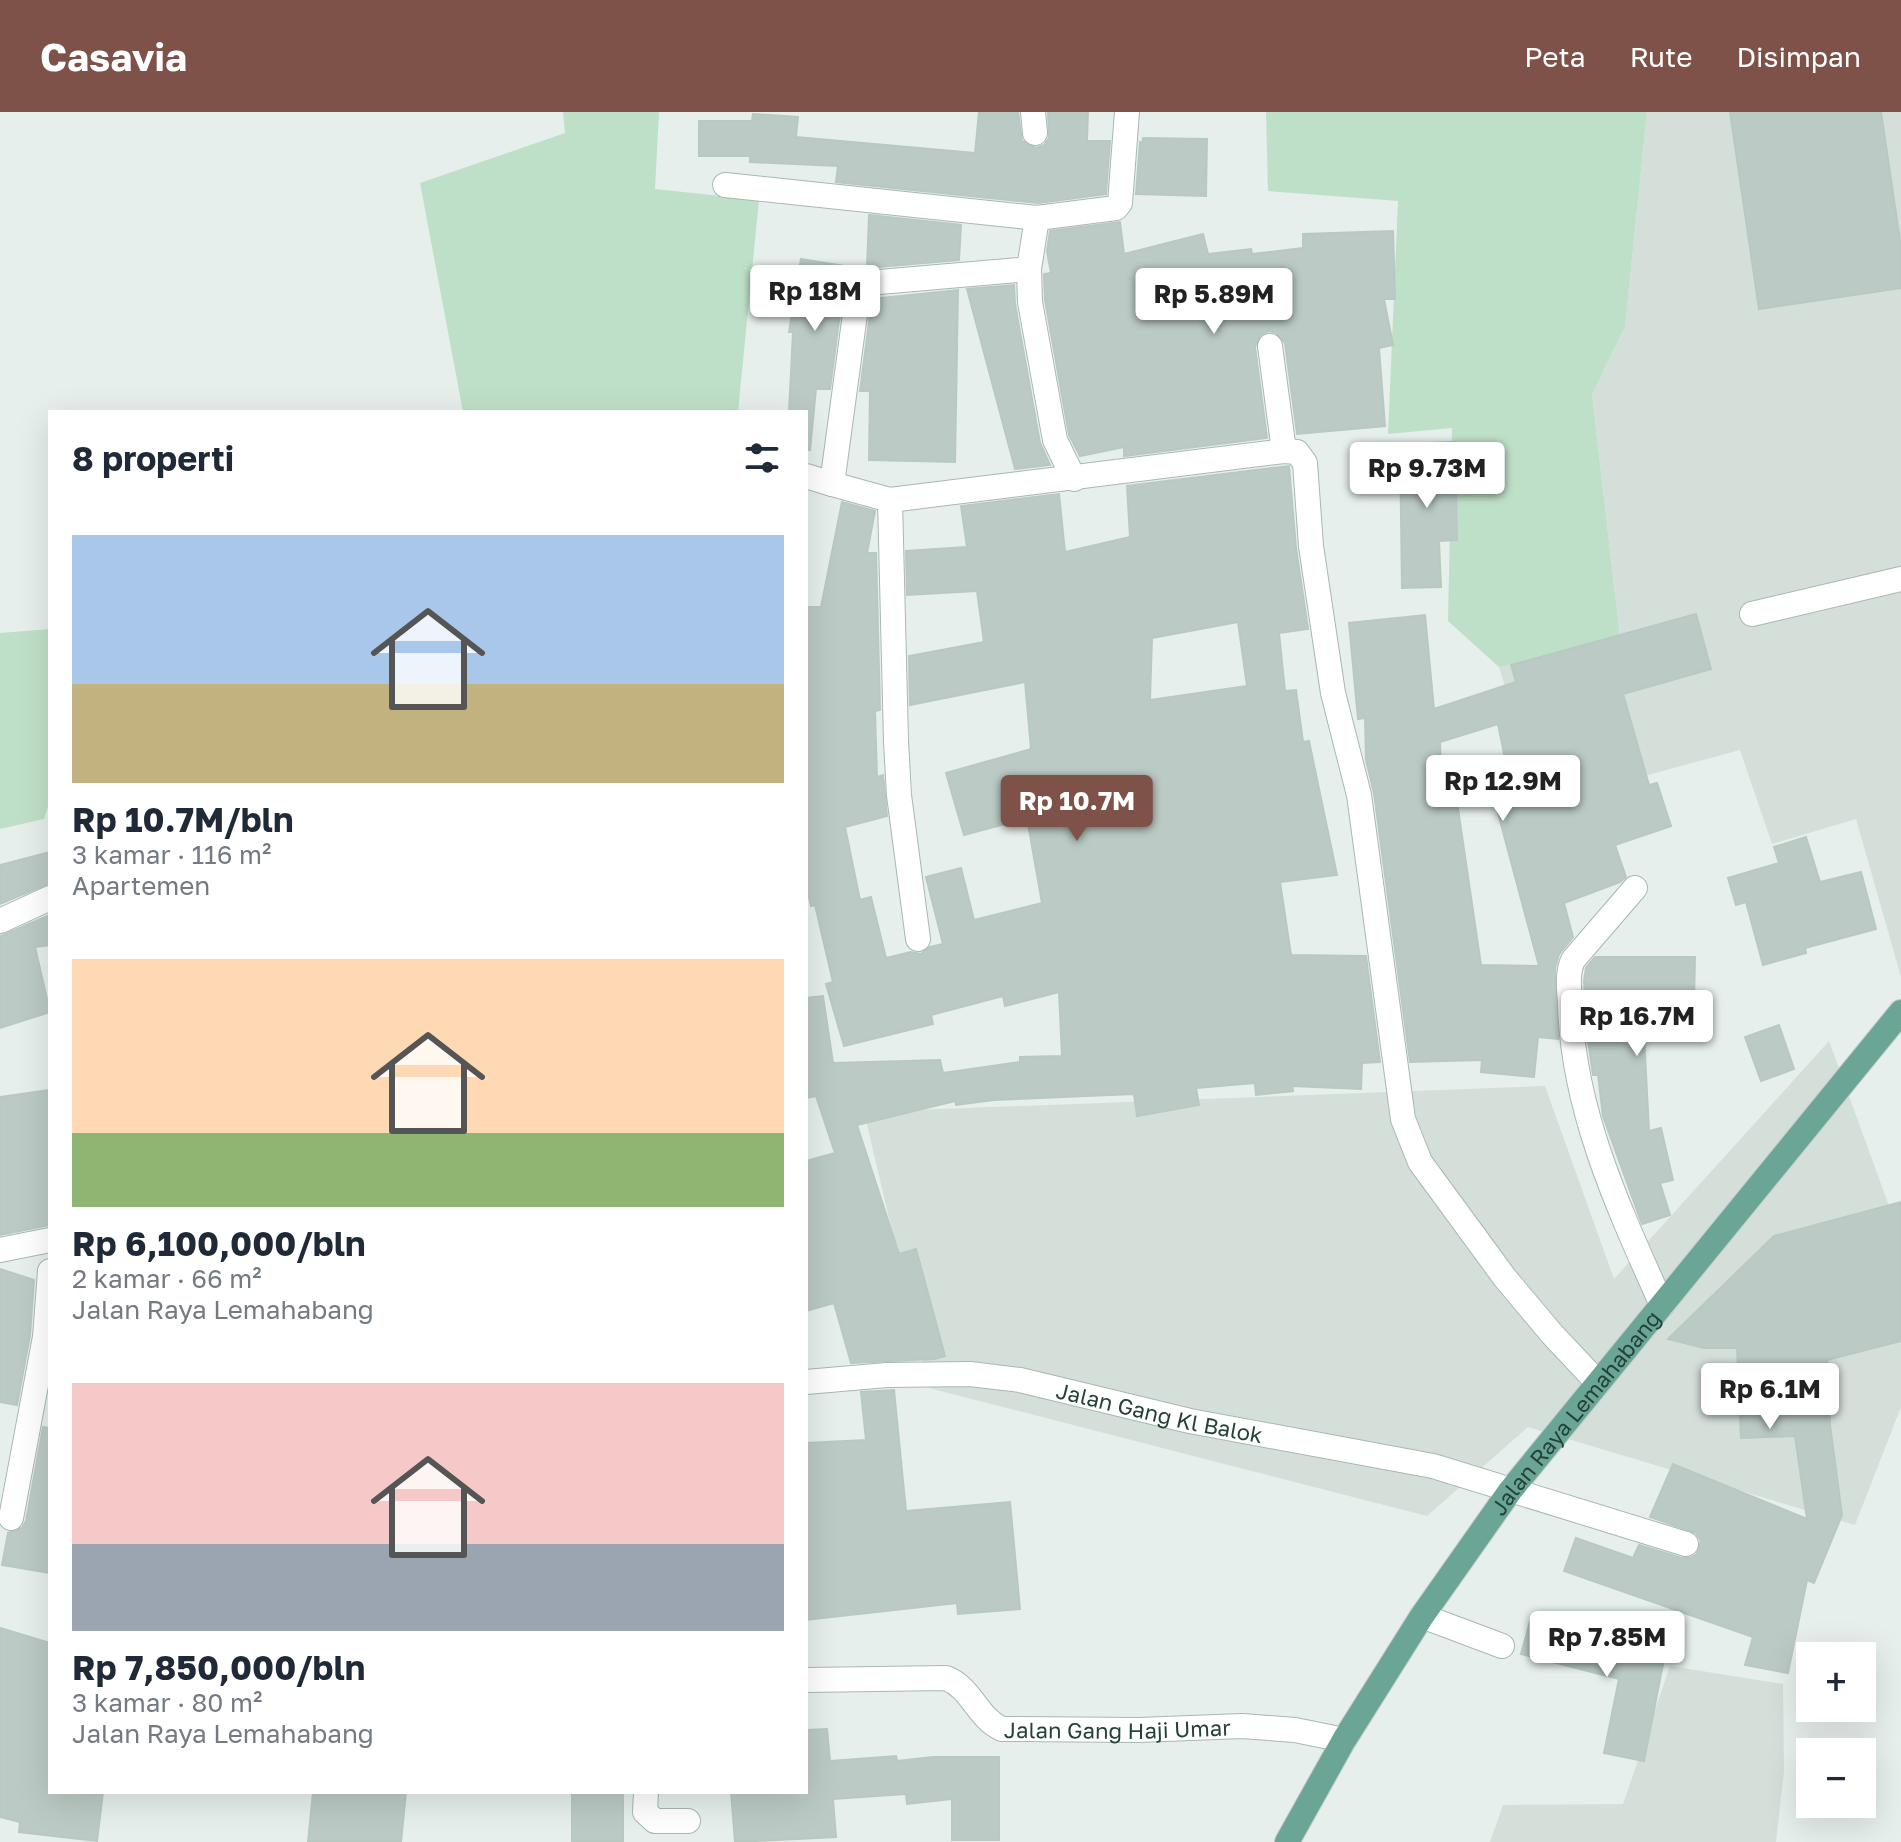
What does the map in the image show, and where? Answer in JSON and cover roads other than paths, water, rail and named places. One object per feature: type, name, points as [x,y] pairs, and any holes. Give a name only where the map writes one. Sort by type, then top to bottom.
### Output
[{"type":"main road","name":"Jalan Raya Lemahabang","points":[[1287,1842],[1344,1740],[1422,1616],[1510,1491],[1901,1012]]},
{"type":"street","points":[[725,185],[1037,218],[1119,206],[1127,112]]},
{"type":"street","points":[[1037,218],[1029,269],[1030,302],[1055,440],[1074,479]]},
{"type":"street","points":[[832,484],[861,288],[868,283],[1029,269]]},
{"type":"street","points":[[1270,346],[1284,451]]},
{"type":"street","points":[[808,477],[890,500],[1284,451],[1297,452],[1305,463],[1313,560],[1333,693],[1359,795],[1403,1119],[1420,1162],[1497,1266],[1552,1334],[1598,1383]]},
{"type":"street","points":[[890,500],[899,795],[918,939]]},
{"type":"street","points":[[1752,614],[1901,579]]},
{"type":"street","points":[[1635,888],[1573,960],[1569,969],[1570,1021],[1580,1093],[1621,1213],[1662,1305]]},
{"type":"street","points":[[0,921],[48,899]]},
{"type":"street","points":[[0,1250],[48,1240]]},
{"type":"street","points":[[11,1518],[45,1337],[48,1297]]},
{"type":"street","name":"Jalan Gang Kl Balok","points":[[808,1382],[887,1375],[956,1374],[1020,1380],[1190,1421],[1433,1466],[1686,1544]]},
{"type":"street","points":[[1422,1616],[1502,1646]]},
{"type":"street","name":"Jalan Gang Haji Umar","points":[[810,1677],[946,1678],[960,1683],[988,1723],[1002,1729],[1139,1730],[1242,1726],[1295,1730],[1344,1740]]},
{"type":"street","points":[[646,1794],[645,1812],[655,1821],[688,1821]]}]
